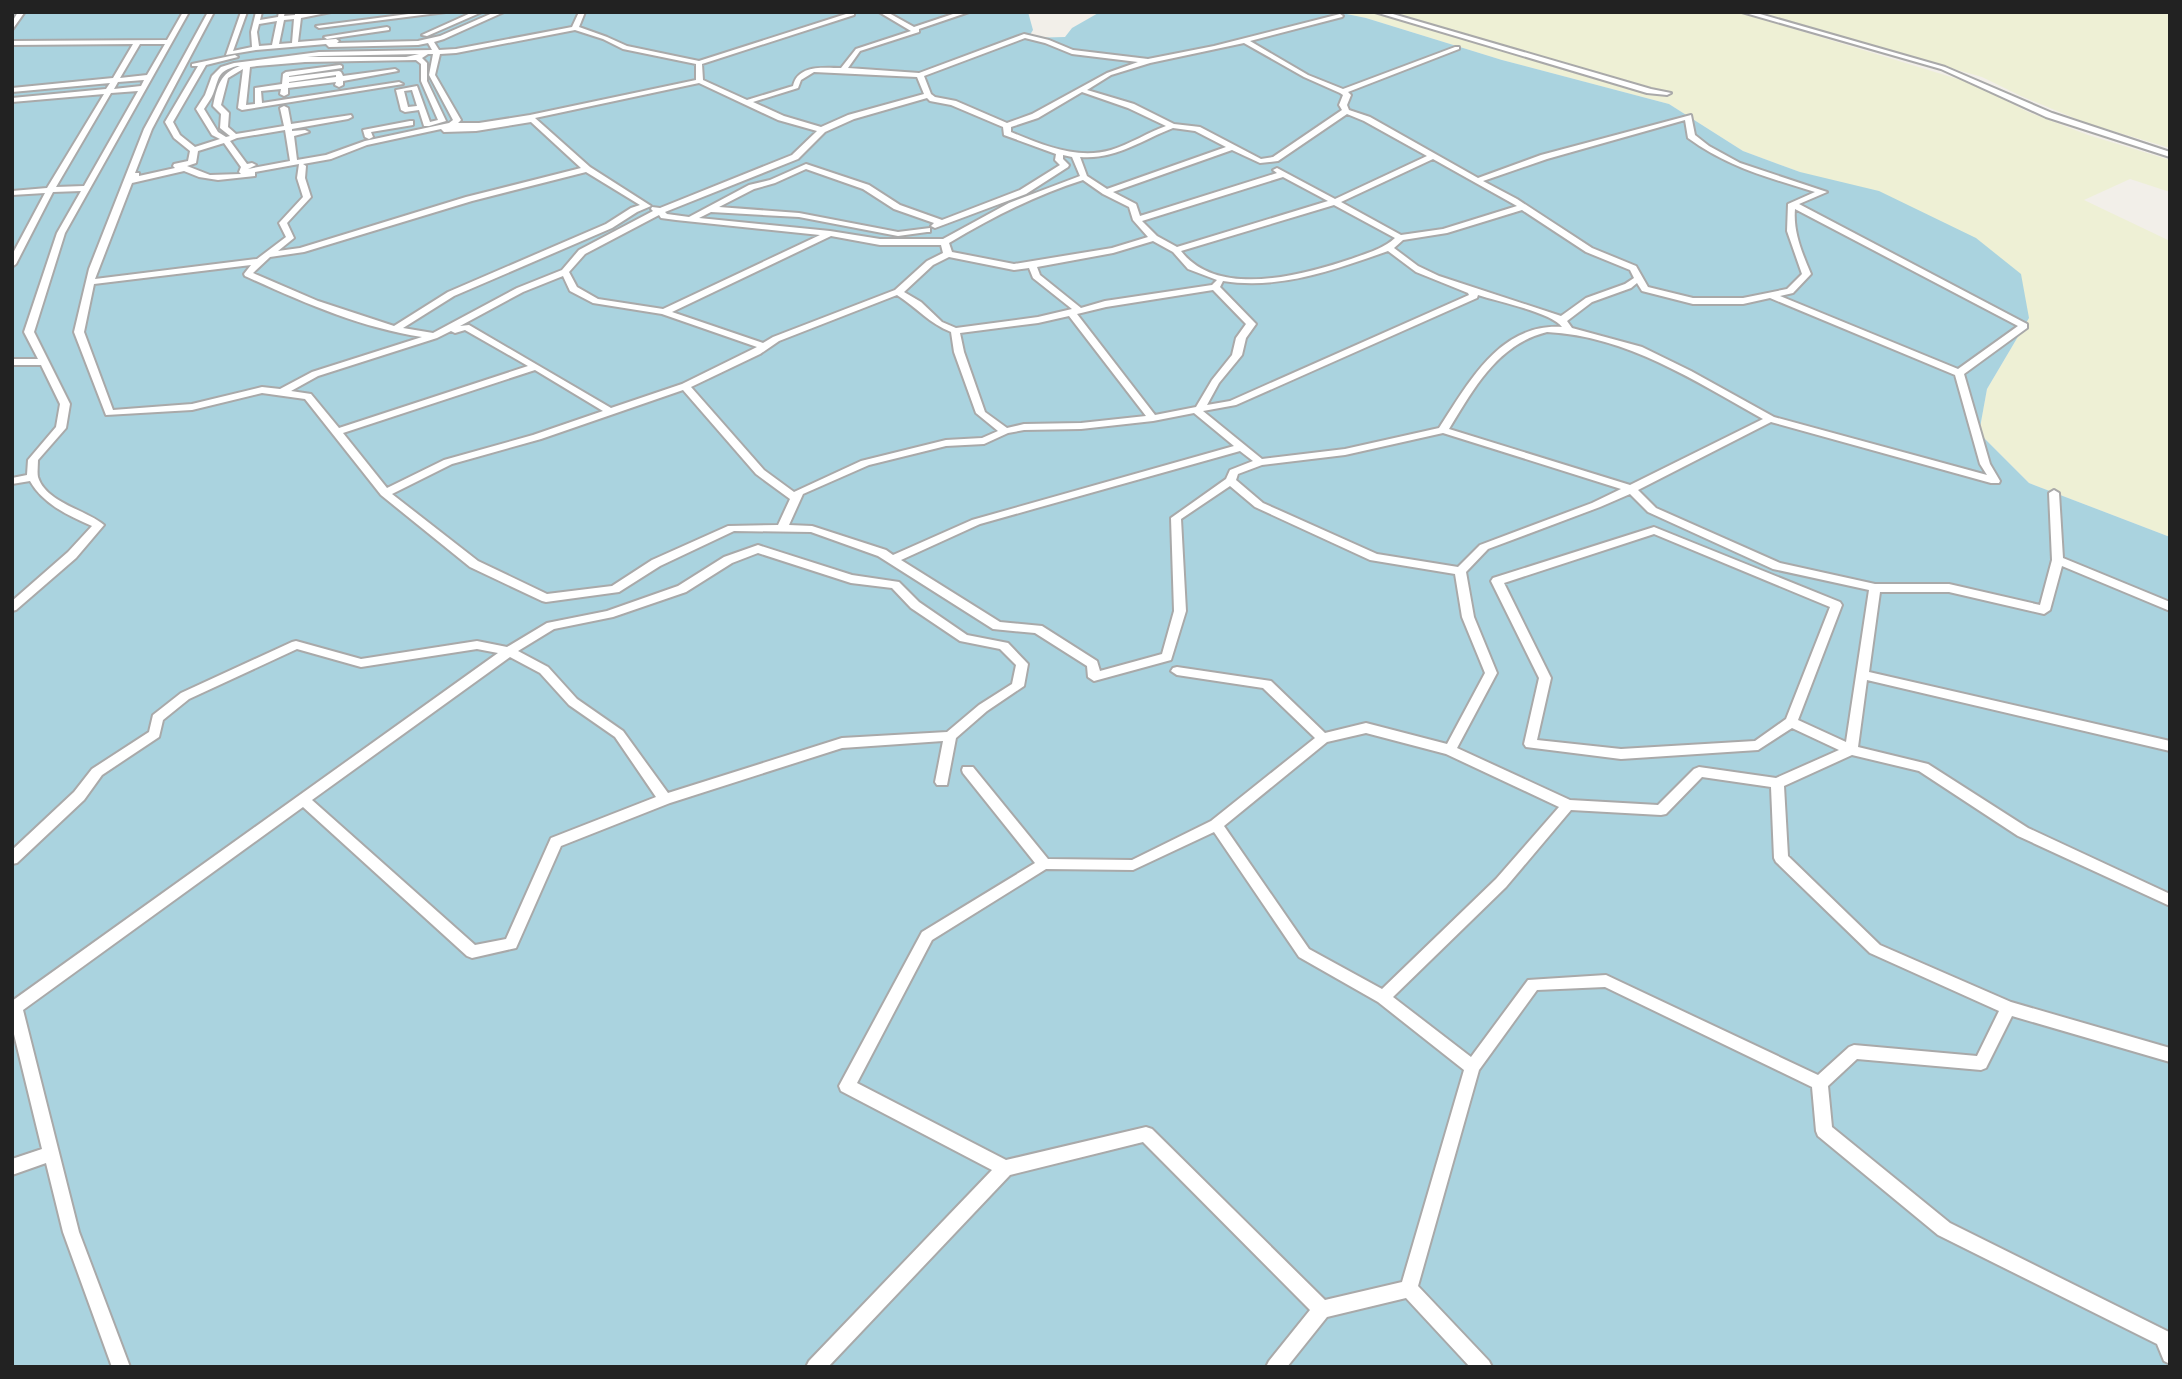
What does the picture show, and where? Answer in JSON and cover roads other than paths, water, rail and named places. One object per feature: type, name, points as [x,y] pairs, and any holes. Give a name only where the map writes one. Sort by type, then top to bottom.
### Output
[{"type":"lane","points":[[12,607],[72,555],[99,525],[78,516],[51,498],[33,477],[33,460],[61,428],[65,404],[29,332],[61,233],[186,12]]},
{"type":"lane","points":[[211,12],[148,129],[90,282],[79,331],[109,413],[192,407],[262,390],[308,396],[385,493],[474,564],[546,598],[615,589],[656,563],[732,528],[812,529],[883,553],[997,626],[1038,629],[1093,664],[1094,677],[1167,657],[1180,611],[1176,518],[1230,481],[1234,472],[1260,462],[1345,452],[1443,430],[1631,489],[1652,510],[1777,566],[1875,589],[1949,588],[2043,610],[2058,560],[2054,493]]},
{"type":"lane","points":[[228,50],[244,12]]},
{"type":"lane","points":[[256,46],[259,12]]},
{"type":"lane","points":[[257,22],[281,16],[328,12]]},
{"type":"lane","points":[[384,21],[401,12]]},
{"type":"lane","points":[[182,65],[228,50],[295,44],[315,33],[443,12]]},
{"type":"lane","points":[[315,33],[384,21],[451,16],[452,12]]},
{"type":"lane","points":[[315,33],[384,39],[430,38],[479,12]]},
{"type":"lane","points":[[182,65],[203,64],[304,46],[430,38],[501,12]]},
{"type":"lane","points":[[575,28],[582,12]]},
{"type":"lane","points":[[843,70],[858,50],[917,31],[882,12]]},
{"type":"lane","points":[[913,29],[966,12]]},
{"type":"lane","points":[[1378,12],[1539,61],[1650,91],[1667,93]]},
{"type":"lane","points":[[1745,12],[1943,68],[2049,115],[2170,155]]},
{"type":"lane","points":[[12,28],[21,13]]},
{"type":"lane","points":[[315,33],[319,13]]},
{"type":"lane","points":[[258,105],[257,89],[422,58],[437,52],[456,51],[575,28],[625,48],[699,63],[852,13]]},
{"type":"lane","points":[[295,44],[298,14]]},
{"type":"lane","points":[[275,46],[281,16]]},
{"type":"lane","points":[[920,75],[928,95],[933,99],[953,103],[1007,125],[1035,116],[1070,99],[1109,74],[1148,61],[1340,16]]},
{"type":"lane","points":[[384,21],[384,39]]},
{"type":"lane","points":[[278,31],[297,29]]},
{"type":"lane","points":[[746,102],[796,87],[798,79],[812,70],[920,75],[1024,36],[1047,41],[1072,52],[1148,61]]},
{"type":"lane","points":[[430,38],[437,52],[432,75],[457,120],[451,125]]},
{"type":"lane","points":[[1244,40],[1306,76],[1343,91],[1347,95],[1343,106],[1346,111],[1367,119],[1523,207],[1589,250],[1633,268],[1645,289],[1693,301],[1743,301],[1790,291],[1807,274],[1788,219],[1792,204]]},
{"type":"lane","points":[[12,264],[50,190],[138,42]]},
{"type":"lane","points":[[12,43],[169,42]]},
{"type":"lane","points":[[1343,91],[1457,48]]},
{"type":"lane","points":[[244,169],[226,140],[215,133],[200,109],[209,95],[214,78],[223,68],[275,57],[319,54],[422,58]]},
{"type":"lane","points":[[247,67],[242,108],[258,105],[284,84],[340,74],[397,77],[422,58]]},
{"type":"lane","points":[[194,150],[193,167],[202,173],[216,175],[292,160],[410,125],[442,121],[424,81],[422,58]]},
{"type":"lane","points":[[699,63],[700,81]]},
{"type":"lane","points":[[194,150],[177,136],[169,122],[203,64]]},
{"type":"lane","points":[[235,136],[224,128],[225,116],[217,106],[227,76],[236,69],[247,67],[284,84],[344,100],[340,74]]},
{"type":"lane","points":[[225,116],[284,84],[340,74],[397,77],[415,88],[427,124]]},
{"type":"lane","points":[[12,90],[150,77]]},
{"type":"lane","points":[[397,77],[410,125]]},
{"type":"lane","points":[[129,178],[185,168],[200,176],[223,180],[302,166],[415,136],[532,118],[700,81],[781,118],[822,130]]},
{"type":"lane","points":[[284,84],[292,160]]},
{"type":"lane","points":[[12,100],[144,88]]},
{"type":"lane","points":[[1081,90],[1131,106],[1172,126],[1197,129],[1400,237],[1444,232],[1523,207]]},
{"type":"lane","points":[[302,166],[301,178],[307,197],[283,223],[290,238],[263,258],[248,274],[393,330],[434,336],[520,290],[565,271],[582,252],[660,211],[795,157],[822,130],[851,117],[928,95]]},
{"type":"lane","points":[[405,110],[421,107]]},
{"type":"lane","points":[[1259,161],[1275,159],[1346,111]]},
{"type":"lane","points":[[194,150],[235,136],[349,124],[347,113]]},
{"type":"lane","points":[[1477,181],[1544,157],[1688,117],[1691,136],[1709,152],[1744,169],[1823,192],[1792,204]]},
{"type":"lane","points":[[244,169],[328,157],[365,143],[451,125],[532,118],[587,169],[647,206],[660,211],[664,216],[830,233],[880,242],[945,242],[983,218],[1036,193],[1084,177]]},
{"type":"lane","points":[[1007,125],[1007,133],[1028,143],[1092,157],[1114,151],[1147,134],[1172,126]]},
{"type":"lane","points":[[1106,192],[1232,147]]},
{"type":"lane","points":[[706,209],[799,215],[898,233],[927,230],[1023,192],[1065,165],[1059,160],[1060,152]]},
{"type":"lane","points":[[1075,154],[1084,177],[1133,206],[1137,220],[1154,238],[1176,250],[1192,269],[1223,277],[1272,282],[1334,267],[1389,248],[1400,237]]},
{"type":"lane","points":[[1176,250],[1334,202],[1433,156]]},
{"type":"lane","points":[[129,178],[192,163]]},
{"type":"lane","points":[[691,219],[752,187],[764,186],[806,166],[866,187],[897,207],[941,223]]},
{"type":"lane","points":[[90,282],[302,250],[469,199],[587,169]]},
{"type":"lane","points":[[1137,220],[1283,174]]},
{"type":"lane","points":[[12,193],[86,188]]},
{"type":"lane","points":[[1792,204],[2024,326],[1959,373]]},
{"type":"lane","points":[[393,330],[450,294],[609,226],[634,210],[647,206]]},
{"type":"lane","points":[[927,230],[932,242]]},
{"type":"lane","points":[[664,313],[830,233]]},
{"type":"lane","points":[[385,493],[448,463],[685,386],[776,339],[898,292],[930,263],[948,254],[1014,267],[1113,250],[1154,238]]},
{"type":"lane","points":[[945,242],[948,254]]},
{"type":"lane","points":[[1389,248],[1419,270],[1472,291],[1532,306],[1562,320],[1569,330]]},
{"type":"lane","points":[[1031,265],[1035,276],[1075,311],[1153,418]]},
{"type":"lane","points":[[565,271],[573,289],[596,301],[664,313],[765,346]]},
{"type":"lane","points":[[898,292],[918,304],[939,324],[955,331],[1038,320],[1105,304],[1215,287],[1223,277]]},
{"type":"lane","points":[[1562,320],[1589,300],[1628,286],[1638,279]]},
{"type":"lane","points":[[1198,412],[1215,382],[1237,355],[1241,338],[1251,324],[1215,287]]},
{"type":"lane","points":[[782,528],[799,492],[865,463],[946,443],[984,441],[1024,426],[1081,426],[1198,412],[1233,403],[1474,296],[1472,291]]},
{"type":"lane","points":[[1771,295],[1959,373]]},
{"type":"lane","points":[[282,392],[315,374],[466,327],[611,412]]},
{"type":"lane","points":[[1443,430],[1475,381],[1509,343],[1529,332],[1557,328],[1639,349],[1770,419],[1995,481],[1985,464],[1959,373]]},
{"type":"lane","points":[[955,331],[959,352],[981,413],[1005,431]]},
{"type":"lane","points":[[12,362],[43,362]]},
{"type":"lane","points":[[337,432],[536,368]]},
{"type":"lane","points":[[685,386],[760,472],[796,498]]},
{"type":"lane","points":[[1198,412],[1260,462]]},
{"type":"lane","points":[[1460,571],[1484,547],[1596,505],[1770,419]]},
{"type":"lane","points":[[894,559],[976,522],[1241,447]]},
{"type":"lane","points":[[12,481],[33,477]]},
{"type":"lane","points":[[1230,481],[1259,505],[1374,557],[1460,571]]},
{"type":"lane","points":[[1654,530],[1836,605],[1791,722],[1758,745],[1621,754],[1530,744],[1545,678],[1497,581],[1654,530]]},
{"type":"lane","points":[[121,1367],[71,1232],[13,1003],[303,800],[509,651],[551,626],[608,614],[682,589],[729,559],[758,549],[851,579],[895,585],[915,606],[964,638],[1004,646],[1022,664],[1018,686],[983,708],[950,736],[842,743],[665,799],[556,842],[511,944],[472,952],[303,800]]},
{"type":"lane","points":[[2058,560],[2170,607]]},
{"type":"lane","points":[[1450,750],[1491,673],[1468,617],[1460,571]]},
{"type":"lane","points":[[1851,750],[1875,589]]},
{"type":"lane","points":[[12,859],[79,796],[97,772],[155,734],[157,718],[185,695],[296,645],[361,663],[477,645],[509,651],[544,670],[573,702],[619,734],[665,799]]},
{"type":"lane","points":[[1177,671],[1267,684],[1323,738]]},
{"type":"lane","points":[[1862,675],[2170,746]]},
{"type":"lane","points":[[1791,722],[1851,750],[1923,767],[2023,832],[2170,901]]},
{"type":"lane","points":[[1006,1168],[846,1086],[927,936],[1044,864],[1133,865],[1216,825],[1323,738],[1366,728],[1450,750],[1568,805],[1661,810],[1699,772],[1777,783],[1851,750]]},
{"type":"lane","points":[[942,782],[950,736]]},
{"type":"lane","points":[[968,770],[1044,864]]},
{"type":"lane","points":[[1777,783],[1780,858],[1875,949],[2008,1007],[2170,1055]]},
{"type":"lane","points":[[1383,997],[1501,883],[1568,805]]},
{"type":"lane","points":[[1216,825],[1304,953],[1383,997],[1472,1067]]},
{"type":"lane","points":[[1409,1289],[1472,1067],[1533,984],[1606,981],[1819,1083]]},
{"type":"lane","points":[[1819,1083],[1854,1052],[1981,1063],[2008,1007]]},
{"type":"lane","points":[[1819,1083],[1824,1131],[1944,1229],[2166,1334],[2170,1355]]},
{"type":"lane","points":[[815,1367],[1006,1168],[1146,1134],[1322,1309]]},
{"type":"lane","points":[[12,1167],[51,1153]]},
{"type":"lane","points":[[1275,1367],[1322,1309],[1409,1289]]},
{"type":"lane","points":[[1409,1289],[1483,1367]]},
{"type":"water","points":[[12,12],[1028,12],[1033,30],[1028,38],[1065,37],[1072,28],[1100,12],[1337,12],[1366,18],[1502,60],[1669,104],[1743,151],[1800,172],[1879,191],[1976,238],[2021,274],[2029,318],[1987,389],[1979,433],[2029,483],[2170,537],[2170,1367],[12,1367]]}]
